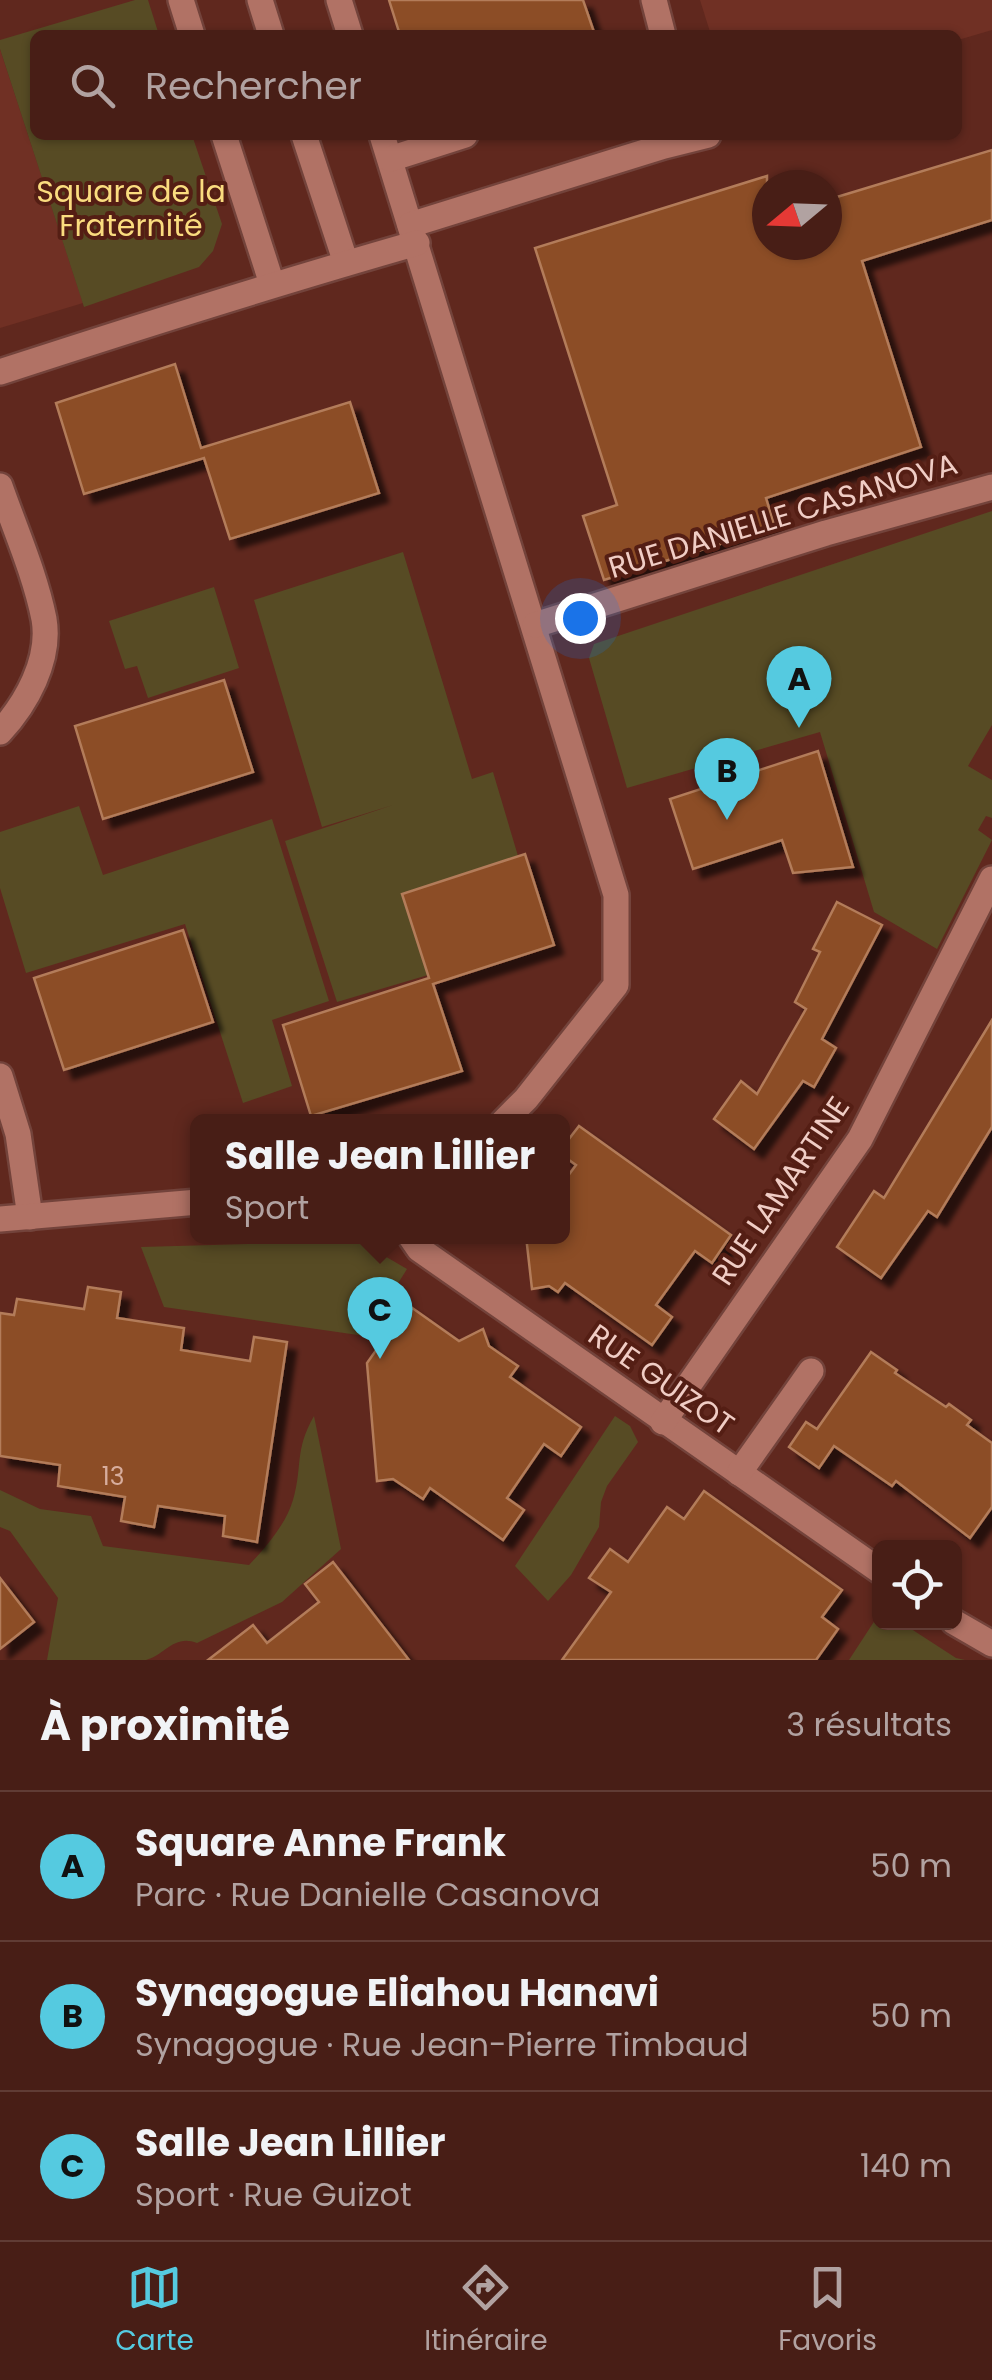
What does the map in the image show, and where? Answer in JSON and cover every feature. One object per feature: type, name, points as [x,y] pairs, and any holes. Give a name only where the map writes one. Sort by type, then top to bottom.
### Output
[{"type":"street","points":[[181,0],[190,30]]},
{"type":"street","points":[[260,0],[270,30]]},
{"type":"street","points":[[339,0],[348,30]]},
{"type":"street","points":[[654,0],[662,30]]},
{"type":"street","points":[[226,140],[272,284]]},
{"type":"street","points":[[306,140],[346,263]]},
{"type":"street","points":[[432,140],[386,147],[616,896],[616,985],[511,1114]]},
{"type":"street","points":[[0,372],[346,263],[413,234],[693,140]]},
{"type":"street","points":[[0,486],[15,567],[44,622],[34,682],[20,710],[0,732]]},
{"type":"street","name":"RUE DANIELLE CASANOVA","points":[[535,625],[845,528],[992,487]]},
{"type":"street","name":"RUE LAMARTINE","points":[[663,1422],[860,1139],[992,879]]},
{"type":"street","points":[[0,1076],[18,1134],[30,1217]]},
{"type":"street","points":[[0,1219],[190,1203]]},
{"type":"street","name":"RUE GUIZOT","points":[[415,1244],[663,1422],[872,1565]]},
{"type":"street","points":[[739,1473],[811,1371]]},
{"type":"street","points":[[962,1627],[992,1644]]},
{"type":"shaded area","points":[[700,0],[992,0],[992,30],[962,39],[962,30],[709,30]]},
{"type":"shaded area","points":[[0,49],[83,303],[0,328]]},
{"type":"green space","name":"Square de la Fraternité","points":[[135,0],[148,0],[157,30],[34,30]]},
{"type":"green space","name":"Square de la Fraternité","points":[[30,31],[30,140],[194,140],[222,224],[213,251],[199,267],[84,307],[0,49],[0,40]]},
{"type":"green space","points":[[992,511],[992,725],[968,766],[992,780],[992,818],[986,816],[978,830],[992,840],[937,949],[874,912],[820,732],[627,788],[589,658],[594,644]]},
{"type":"green space","points":[[403,552],[472,779],[493,772],[518,856],[402,894],[428,975],[337,1002],[285,841],[393,805],[322,827],[254,600]]},
{"type":"green space","points":[[214,587],[239,668],[148,698],[137,666],[125,669],[109,621]]},
{"type":"green space","points":[[79,806],[103,875],[272,819],[329,1001],[272,1020],[292,1086],[243,1103],[185,924],[26,973],[0,888],[0,832]]},
{"type":"green space","points":[[364,1244],[407,1269],[365,1336],[164,1307],[141,1247]]},
{"type":"green space","points":[[314,1416],[341,1549],[282,1602],[197,1643],[176,1643],[146,1660],[47,1660],[58,1598],[10,1531],[0,1527],[0,1490],[40,1509],[91,1516],[103,1546],[249,1565],[275,1535],[290,1509],[301,1449]]},
{"type":"green space","points":[[615,1416],[630,1426],[638,1442],[607,1486],[599,1527],[571,1575],[548,1601],[515,1566]]},
{"type":"green space","points":[[872,1625],[872,1630],[913,1630],[965,1660],[849,1660]]},
{"type":"building","points":[[389,0],[583,0],[593,30],[398,30]]},
{"type":"building","points":[[992,150],[992,220],[862,261],[921,447],[766,498],[775,527],[604,580],[583,516],[617,505],[535,248],[752,181],[752,260],[842,260],[842,195]]},
{"type":"building","points":[[175,364],[201,448],[350,402],[379,493],[230,539],[204,458],[84,494],[56,403]]},
{"type":"building","points":[[224,680],[253,772],[103,819],[75,726]]},
{"type":"building","points":[[818,751],[853,867],[793,873],[782,840],[693,869],[670,799]]},
{"type":"building","points":[[525,854],[554,945],[433,984],[462,1071],[310,1114],[283,1025],[429,978],[402,894]]},
{"type":"building","points":[[837,902],[882,925],[822,1039],[836,1048],[814,1087],[803,1081],[754,1149],[714,1119],[741,1081],[757,1094],[806,1009],[795,1002],[820,952],[813,949]]},
{"type":"building","points":[[183,930],[213,1022],[64,1070],[34,978]]},
{"type":"building","points":[[992,1020],[992,1127],[937,1217],[928,1211],[881,1278],[837,1247],[874,1191],[884,1198]]},
{"type":"building","points":[[579,1126],[731,1235],[712,1263],[695,1251],[656,1305],[672,1317],[652,1345],[565,1283],[558,1292],[549,1286],[532,1289],[527,1244],[570,1244],[570,1173],[576,1165],[570,1161],[570,1138]]},
{"type":"building","points":[[88,1287],[121,1292],[117,1318],[184,1328],[181,1350],[250,1361],[254,1337],[287,1342],[257,1542],[223,1536],[225,1516],[158,1506],[154,1527],[121,1521],[125,1497],[58,1486],[60,1465],[0,1456],[0,1313],[14,1315],[17,1299],[84,1309]]},
{"type":"building","points":[[408,1305],[459,1341],[483,1329],[489,1346],[518,1366],[510,1377],[581,1427],[561,1456],[544,1444],[507,1498],[524,1510],[503,1540],[430,1488],[423,1499],[393,1479],[377,1481],[367,1363]]},
{"type":"building","points":[[871,1352],[897,1370],[895,1373],[971,1420],[967,1425],[992,1443],[992,1507],[970,1538],[896,1481],[892,1486],[834,1446],[819,1468],[789,1447],[806,1422],[817,1429]]},
{"type":"building","points":[[704,1491],[842,1590],[822,1617],[838,1629],[816,1660],[562,1660],[611,1592],[589,1578],[610,1549],[628,1562],[667,1507],[684,1519]]},
{"type":"building","points":[[333,1562],[409,1660],[208,1660],[253,1625],[267,1643],[319,1602],[305,1584]]},
{"type":"building","points":[[0,1578],[34,1622],[0,1649]]},
{"type":"place","name":"Square Anne Frank","points":[[799,728]]},
{"type":"place","name":"Synagogue Eliahou Hanavi","points":[[727,820]]},
{"type":"place","name":"Salle Jean Lillier","points":[[380,1359]]}]
